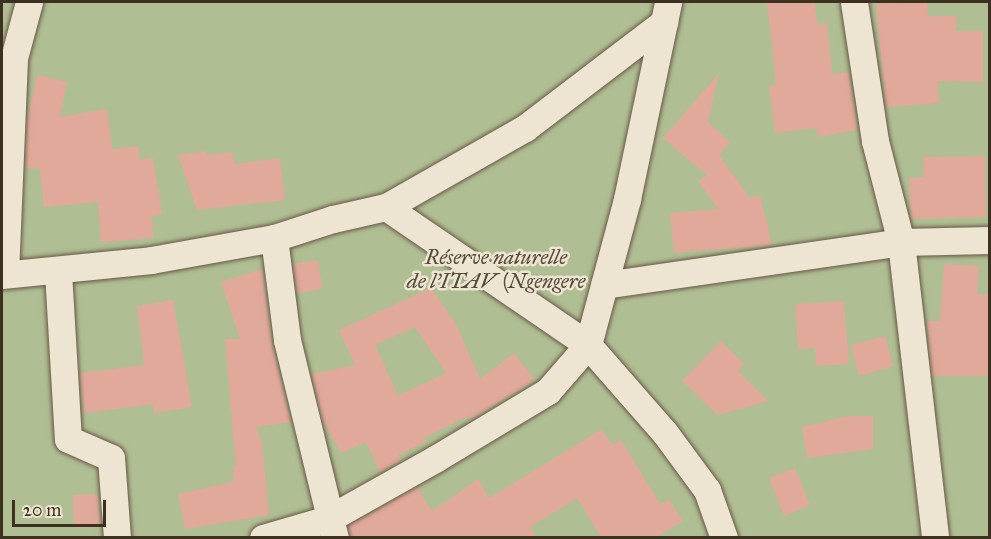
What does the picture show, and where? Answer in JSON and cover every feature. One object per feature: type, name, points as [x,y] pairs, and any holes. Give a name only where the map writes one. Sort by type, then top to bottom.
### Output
[{"type":"street","points":[[28,2],[14,58],[3,275],[58,272],[274,238],[333,219],[386,207],[525,128],[666,12]]},
{"type":"street","points":[[854,2],[875,141],[901,242],[935,537]]},
{"type":"street","points":[[263,537],[332,528],[548,391],[588,345],[627,199],[666,12]]},
{"type":"street","points":[[386,207],[588,345],[665,433],[707,490],[724,537]]},
{"type":"street","points":[[274,238],[287,340],[332,528]]},
{"type":"street","points":[[604,285],[901,242],[990,240]]},
{"type":"street","points":[[58,272],[68,439],[111,458],[117,537]]},
{"type":"green space","name":"Réserve naturelle de l'ITAV (Ngengere","points":[[2,2],[989,2],[989,537],[2,537]]},
{"type":"building","points":[[767,2],[815,2],[817,24],[827,23],[832,74],[849,72],[857,130],[818,137],[816,128],[775,133],[769,86],[776,85]]},
{"type":"building","points":[[927,2],[928,16],[957,16],[956,31],[983,31],[983,82],[938,81],[939,103],[886,107],[876,4]]},
{"type":"building","points":[[719,73],[708,122],[730,142],[719,155],[750,198],[760,195],[772,245],[674,253],[670,213],[718,209],[698,181],[707,175],[663,138]]},
{"type":"building","points":[[37,75],[67,82],[60,117],[107,109],[112,149],[138,146],[140,160],[153,158],[162,214],[152,216],[153,238],[101,242],[98,202],[44,207],[40,169],[25,168],[27,121]]},
{"type":"building","points":[[206,151],[207,155],[233,152],[234,164],[280,158],[285,200],[197,210],[178,155]]},
{"type":"building","points":[[985,156],[986,217],[911,219],[909,178],[924,177],[923,157]]},
{"type":"building","points":[[318,260],[322,289],[297,293],[293,264]]},
{"type":"building","points":[[944,264],[979,266],[977,294],[990,294],[990,376],[932,376],[927,321],[940,321]]},
{"type":"building","points":[[262,269],[272,344],[291,422],[256,427],[262,442],[269,515],[185,529],[178,494],[229,483],[234,480],[233,467],[236,467],[225,339],[240,339],[221,282]]},
{"type":"building","points":[[431,288],[456,324],[480,379],[514,353],[535,380],[471,419],[468,416],[424,438],[426,442],[398,455],[401,460],[380,472],[366,442],[341,453],[322,419],[312,374],[355,365],[339,330]],"holes":[[[415,327],[446,373],[398,396],[375,345]]]},
{"type":"building","points":[[173,300],[192,407],[154,413],[153,404],[84,413],[80,373],[144,365],[137,306]]},
{"type":"building","points":[[844,301],[849,364],[816,366],[815,348],[798,349],[795,304]]},
{"type":"building","points":[[885,336],[893,366],[859,376],[851,345]]},
{"type":"building","points":[[721,341],[744,364],[738,371],[768,401],[718,415],[682,381]]},
{"type":"building","points":[[848,416],[873,416],[873,449],[807,458],[802,427]]},
{"type":"building","points":[[602,429],[612,445],[621,440],[660,504],[669,499],[683,521],[656,537],[601,537],[577,498],[530,527],[536,537],[350,537],[348,526],[417,487],[432,511],[478,479],[489,498]]},
{"type":"building","points":[[795,468],[810,505],[784,516],[769,478]]},
{"type":"building","points":[[98,494],[100,527],[74,528],[73,495]]}]
